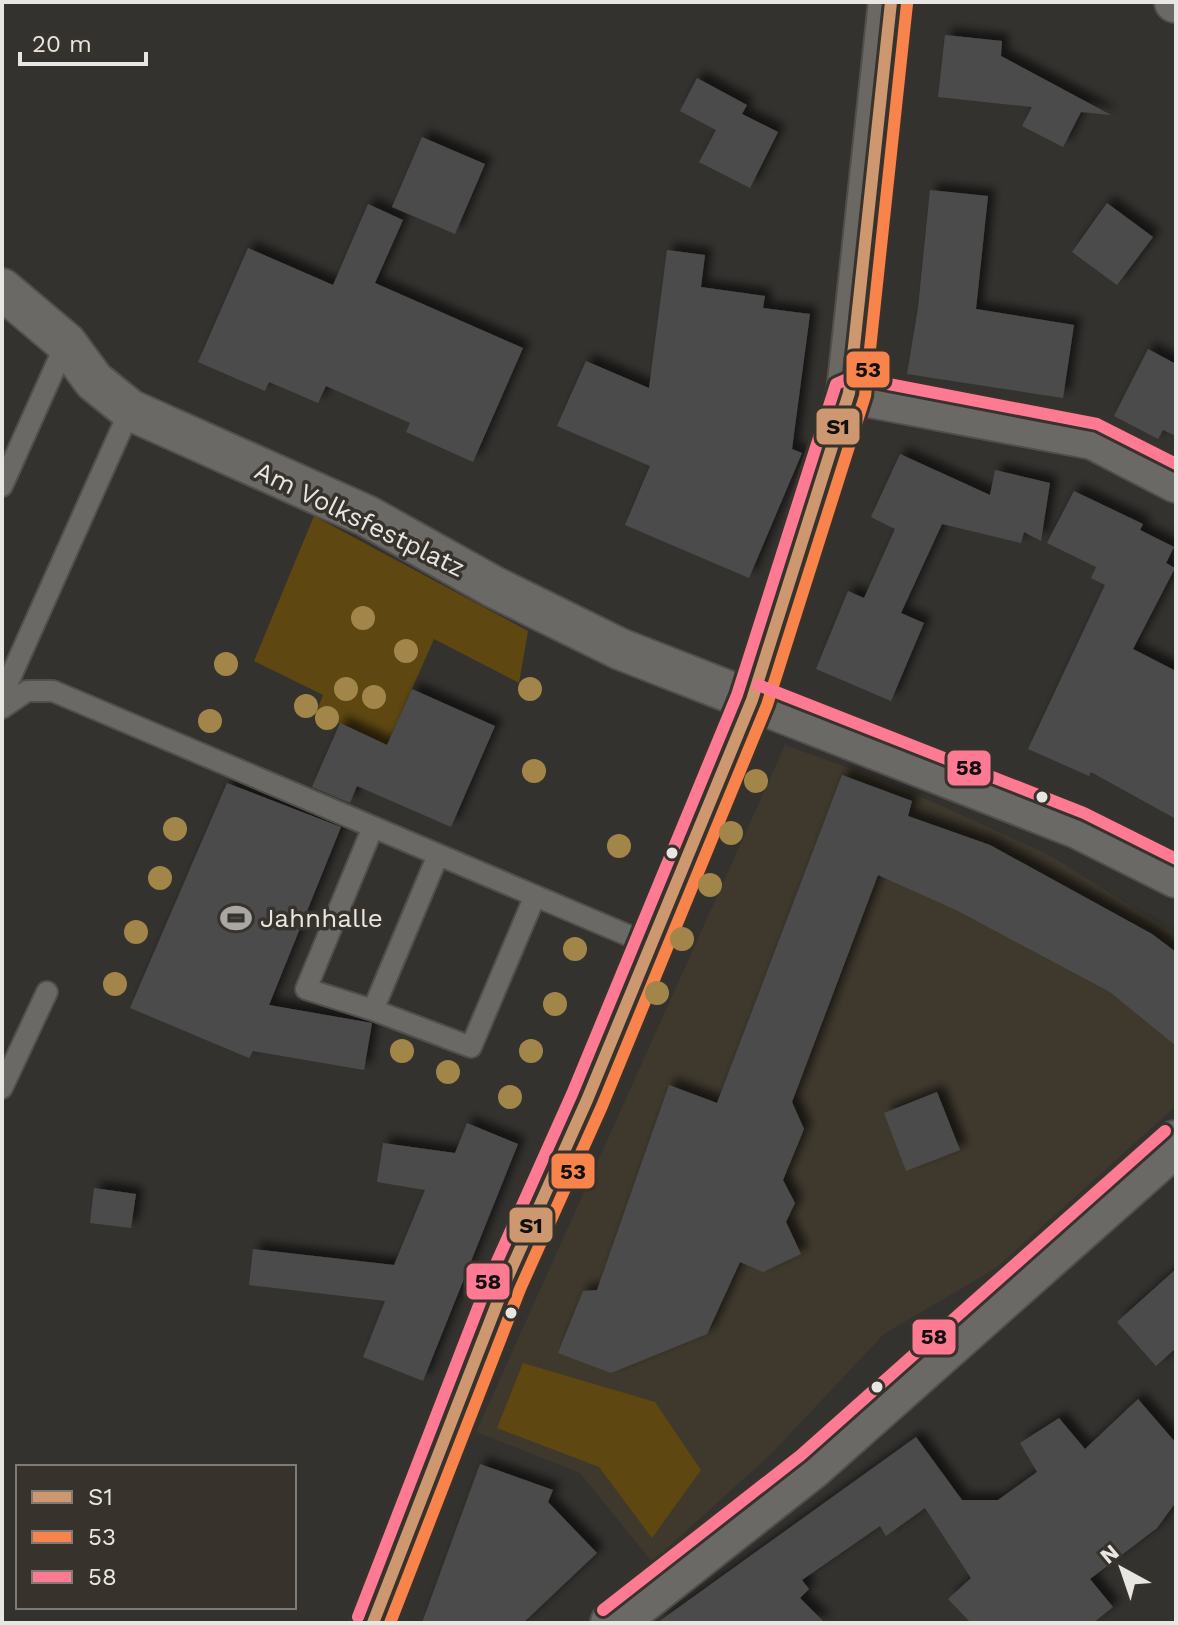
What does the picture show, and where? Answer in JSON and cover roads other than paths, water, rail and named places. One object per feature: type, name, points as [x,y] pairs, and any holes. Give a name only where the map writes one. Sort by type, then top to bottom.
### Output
[{"type":"main road","points":[[373,1623],[505,1283],[587,1100],[752,700],[849,393],[891,2]]},
{"type":"street","name":"Am Volksfestplatz","points":[[2,289],[66,343],[94,381],[130,410],[367,516],[494,587],[620,649],[1078,828],[1176,877]]},
{"type":"street","points":[[849,393],[1093,439],[1176,482]]},
{"type":"street","points":[[613,1623],[811,1467],[1176,1143]]},
{"type":"lane","points":[[2,486],[66,343]]},
{"type":"lane","points":[[2,696],[130,410]]},
{"type":"lane","points":[[2,708],[27,691],[53,691],[651,945]]},
{"type":"lane","points":[[373,827],[306,989],[373,1010],[471,1047],[535,896]]},
{"type":"lane","points":[[373,1010],[438,855]]},
{"type":"lane","points":[[2,1088],[47,992]]},
{"type":"place","name":"Jahnhalle","points":[[236,918]]}]
